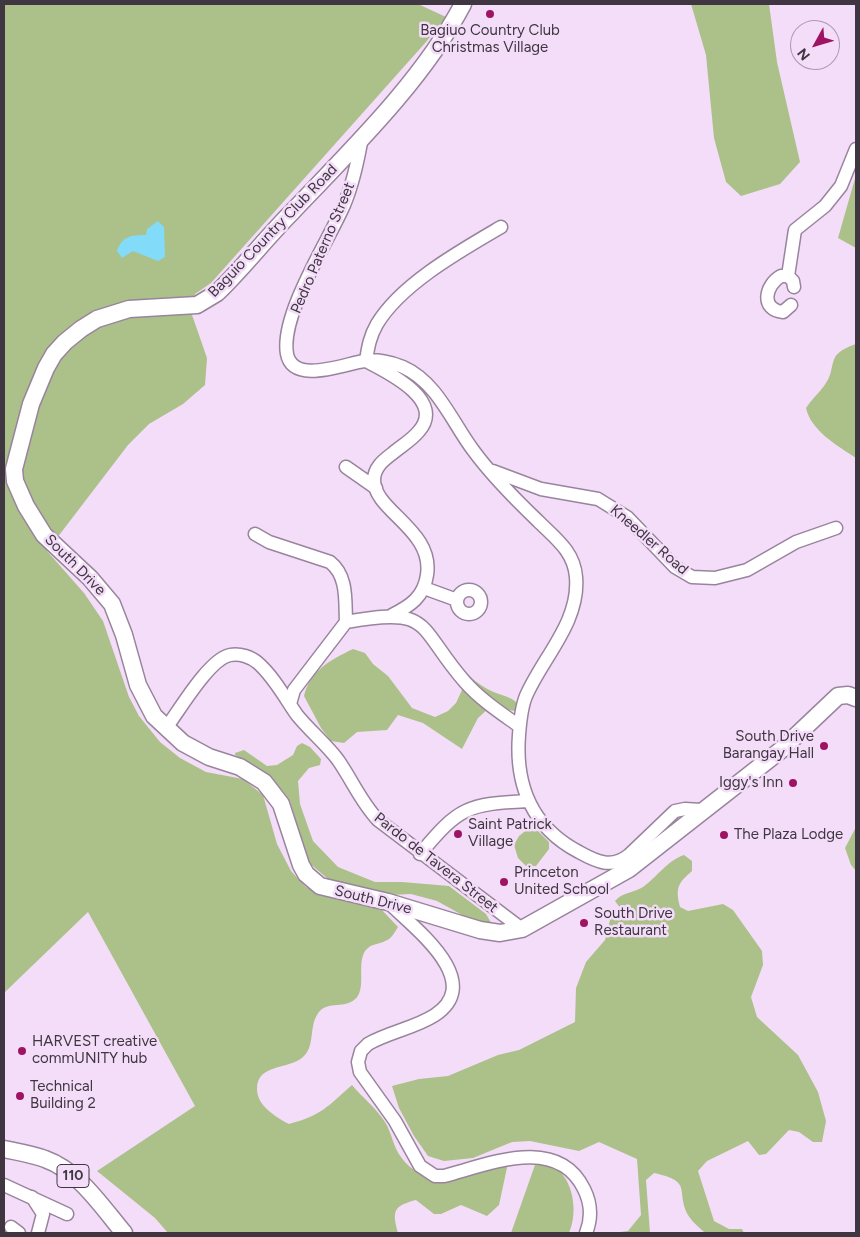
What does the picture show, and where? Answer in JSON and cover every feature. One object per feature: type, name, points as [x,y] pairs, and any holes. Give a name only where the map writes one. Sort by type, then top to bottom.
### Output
[{"type":"main road","name":"Baguio Country Club Road","points":[[9,473],[24,422],[38,385],[54,354],[81,329],[97,319],[129,309],[180,307],[197,305],[207,301],[235,276],[359,144],[432,56],[463,4]]},
{"type":"main road","name":"South Drive","points":[[9,473],[44,535],[90,578],[112,604],[124,635],[138,685],[154,716],[196,752],[240,767],[264,782],[281,804],[301,865],[313,881],[331,890],[388,902],[491,932],[509,932],[522,929],[629,869],[701,810],[781,750],[838,696],[848,695],[856,698]]},
{"type":"main road","name":"110","points":[[4,1149],[46,1159],[71,1174],[86,1188],[124,1233]]},
{"type":"street","name":"Pedro Paterno Street","points":[[359,144],[345,202],[303,288],[293,315],[287,352],[292,364],[304,371],[325,369],[366,360],[399,365],[422,379],[488,469],[528,511],[560,540],[573,560],[576,576],[575,601],[572,613],[526,696],[520,726],[519,774],[528,801],[543,825],[563,843],[590,858],[612,864],[622,861],[675,811],[680,809],[701,810]]},
{"type":"street","points":[[791,305],[787,311],[778,312],[770,306],[766,298],[774,280],[781,276],[791,281],[795,230],[820,210],[841,186],[856,149]]},
{"type":"street","points":[[376,488],[374,480],[378,466],[420,431],[424,424],[426,409],[417,395],[409,388],[366,360],[369,340],[376,325],[398,298],[446,262],[500,227]]},
{"type":"street","points":[[346,467],[376,488],[424,548],[427,555],[428,569],[416,621]]},
{"type":"street","name":"Kneedler Road","points":[[488,469],[541,490],[598,499],[627,517],[675,567],[692,577],[715,578],[747,570],[796,542],[836,528]]},
{"type":"street","points":[[255,534],[269,542],[330,562],[336,567],[343,579],[346,622],[289,696]]},
{"type":"street","points":[[392,615],[421,593],[457,600]]},
{"type":"street","points":[[346,622],[392,615],[416,621],[429,632],[466,683],[482,699],[520,726]]},
{"type":"street","name":"Pardo de Tavera Street","points":[[166,728],[209,669],[228,655],[239,654],[258,664],[289,696],[337,760],[365,807],[420,854],[522,929]]},
{"type":"street","points":[[420,854],[442,827],[464,810],[487,804],[528,801]]},
{"type":"street","points":[[388,902],[442,958],[453,977],[454,986],[449,1002],[435,1015],[377,1039],[364,1048],[358,1062],[360,1072],[395,1121],[420,1166],[435,1176],[444,1176],[527,1156],[552,1160],[575,1176],[588,1199],[590,1213],[586,1233]]},
{"type":"street","points":[[4,1185],[67,1214]]},
{"type":"street","points":[[32,1197],[43,1214],[38,1233]]},
{"type":"green space","points":[[4,4],[418,4],[446,17],[426,42],[211,283],[195,294],[191,312],[207,358],[205,385],[183,404],[149,424],[128,445],[47,551],[84,593],[103,621],[129,697],[139,716],[160,742],[180,758],[206,772],[243,779],[263,795],[277,844],[291,871],[306,887],[336,899],[380,908],[398,927],[389,939],[366,949],[362,959],[361,985],[358,996],[350,1003],[329,1006],[320,1010],[313,1026],[311,1042],[307,1053],[297,1061],[275,1068],[262,1075],[258,1081],[257,1089],[260,1101],[273,1114],[289,1124],[317,1114],[352,1085],[385,1122],[401,1157],[411,1168],[423,1174],[437,1177],[452,1177],[481,1172],[508,1163],[499,1205],[487,1216],[461,1205],[441,1214],[434,1214],[416,1200],[396,1210],[395,1219],[398,1233],[168,1233],[155,1218],[97,1171],[195,1106],[88,912],[4,993]]},
{"type":"green space","points":[[691,4],[769,4],[777,62],[800,162],[780,184],[741,196],[726,182],[714,138],[706,55]]},
{"type":"green space","points":[[856,175],[856,248],[838,238]]},
{"type":"green space","points":[[856,344],[856,458],[819,431],[813,424],[806,408],[828,379],[835,357],[839,352]]},
{"type":"green space","points":[[353,649],[365,653],[373,664],[388,676],[412,708],[435,717],[448,711],[456,703],[462,690],[458,675],[459,664],[481,685],[512,699],[520,706],[515,711],[490,707],[478,718],[462,749],[423,723],[398,715],[387,730],[357,732],[344,743],[331,741],[321,728],[304,696],[311,680],[322,667],[336,657]]},
{"type":"green space","points":[[302,743],[310,747],[321,759],[320,765],[309,768],[298,781],[300,804],[313,841],[338,867],[375,882],[449,886],[486,914],[493,926],[464,916],[437,901],[411,894],[389,895],[328,879],[308,862],[290,801],[285,793],[266,774],[235,755],[235,753],[244,750],[267,766],[277,765],[293,755],[297,746]]},
{"type":"green space","points":[[856,827],[856,871],[851,865],[845,848]]},
{"type":"green space","points":[[529,828],[537,830],[549,842],[549,849],[536,866],[527,867],[518,858],[514,845],[519,836]]},
{"type":"green space","points":[[684,855],[692,861],[692,871],[679,886],[680,907],[688,911],[723,904],[733,910],[762,951],[763,965],[751,997],[757,1017],[798,1055],[818,1092],[826,1121],[822,1142],[813,1142],[799,1132],[789,1130],[766,1154],[759,1155],[748,1141],[707,1161],[698,1171],[714,1221],[729,1229],[742,1229],[744,1233],[705,1233],[688,1215],[679,1184],[666,1176],[654,1173],[646,1180],[650,1233],[612,1233],[628,1231],[641,1215],[637,1159],[599,1142],[579,1151],[530,1141],[512,1142],[473,1158],[444,1161],[428,1156],[414,1136],[399,1108],[392,1086],[419,1079],[448,1076],[498,1055],[519,1050],[575,1022],[576,988],[586,962],[605,940],[610,920],[621,909],[615,901],[621,896],[643,887],[678,857]]},
{"type":"green space","points":[[536,1162],[548,1164],[557,1169],[565,1177],[570,1187],[574,1211],[569,1233],[511,1233]]},
{"type":"water","points":[[158,221],[164,227],[165,257],[158,261],[133,251],[122,258],[117,251],[124,239],[136,235],[146,235],[147,229]]},
{"type":"place","name":"Bagiuo Country Club Christmas Village","points":[[490,14]]},
{"type":"place","name":"South Drive Barangay Hall","points":[[824,746]]},
{"type":"place","name":"Iggy's Inn","points":[[793,783]]},
{"type":"place","name":"Saint Patrick Village","points":[[458,834]]},
{"type":"place","name":"The Plaza Lodge","points":[[724,835]]},
{"type":"place","name":"Princeton United School","points":[[504,882]]},
{"type":"place","name":"South Drive Restaurant","points":[[584,923]]},
{"type":"place","name":"HARVEST creative commUNITY hub","points":[[22,1051]]},
{"type":"place","name":"Technical Building 2","points":[[20,1096]]}]
